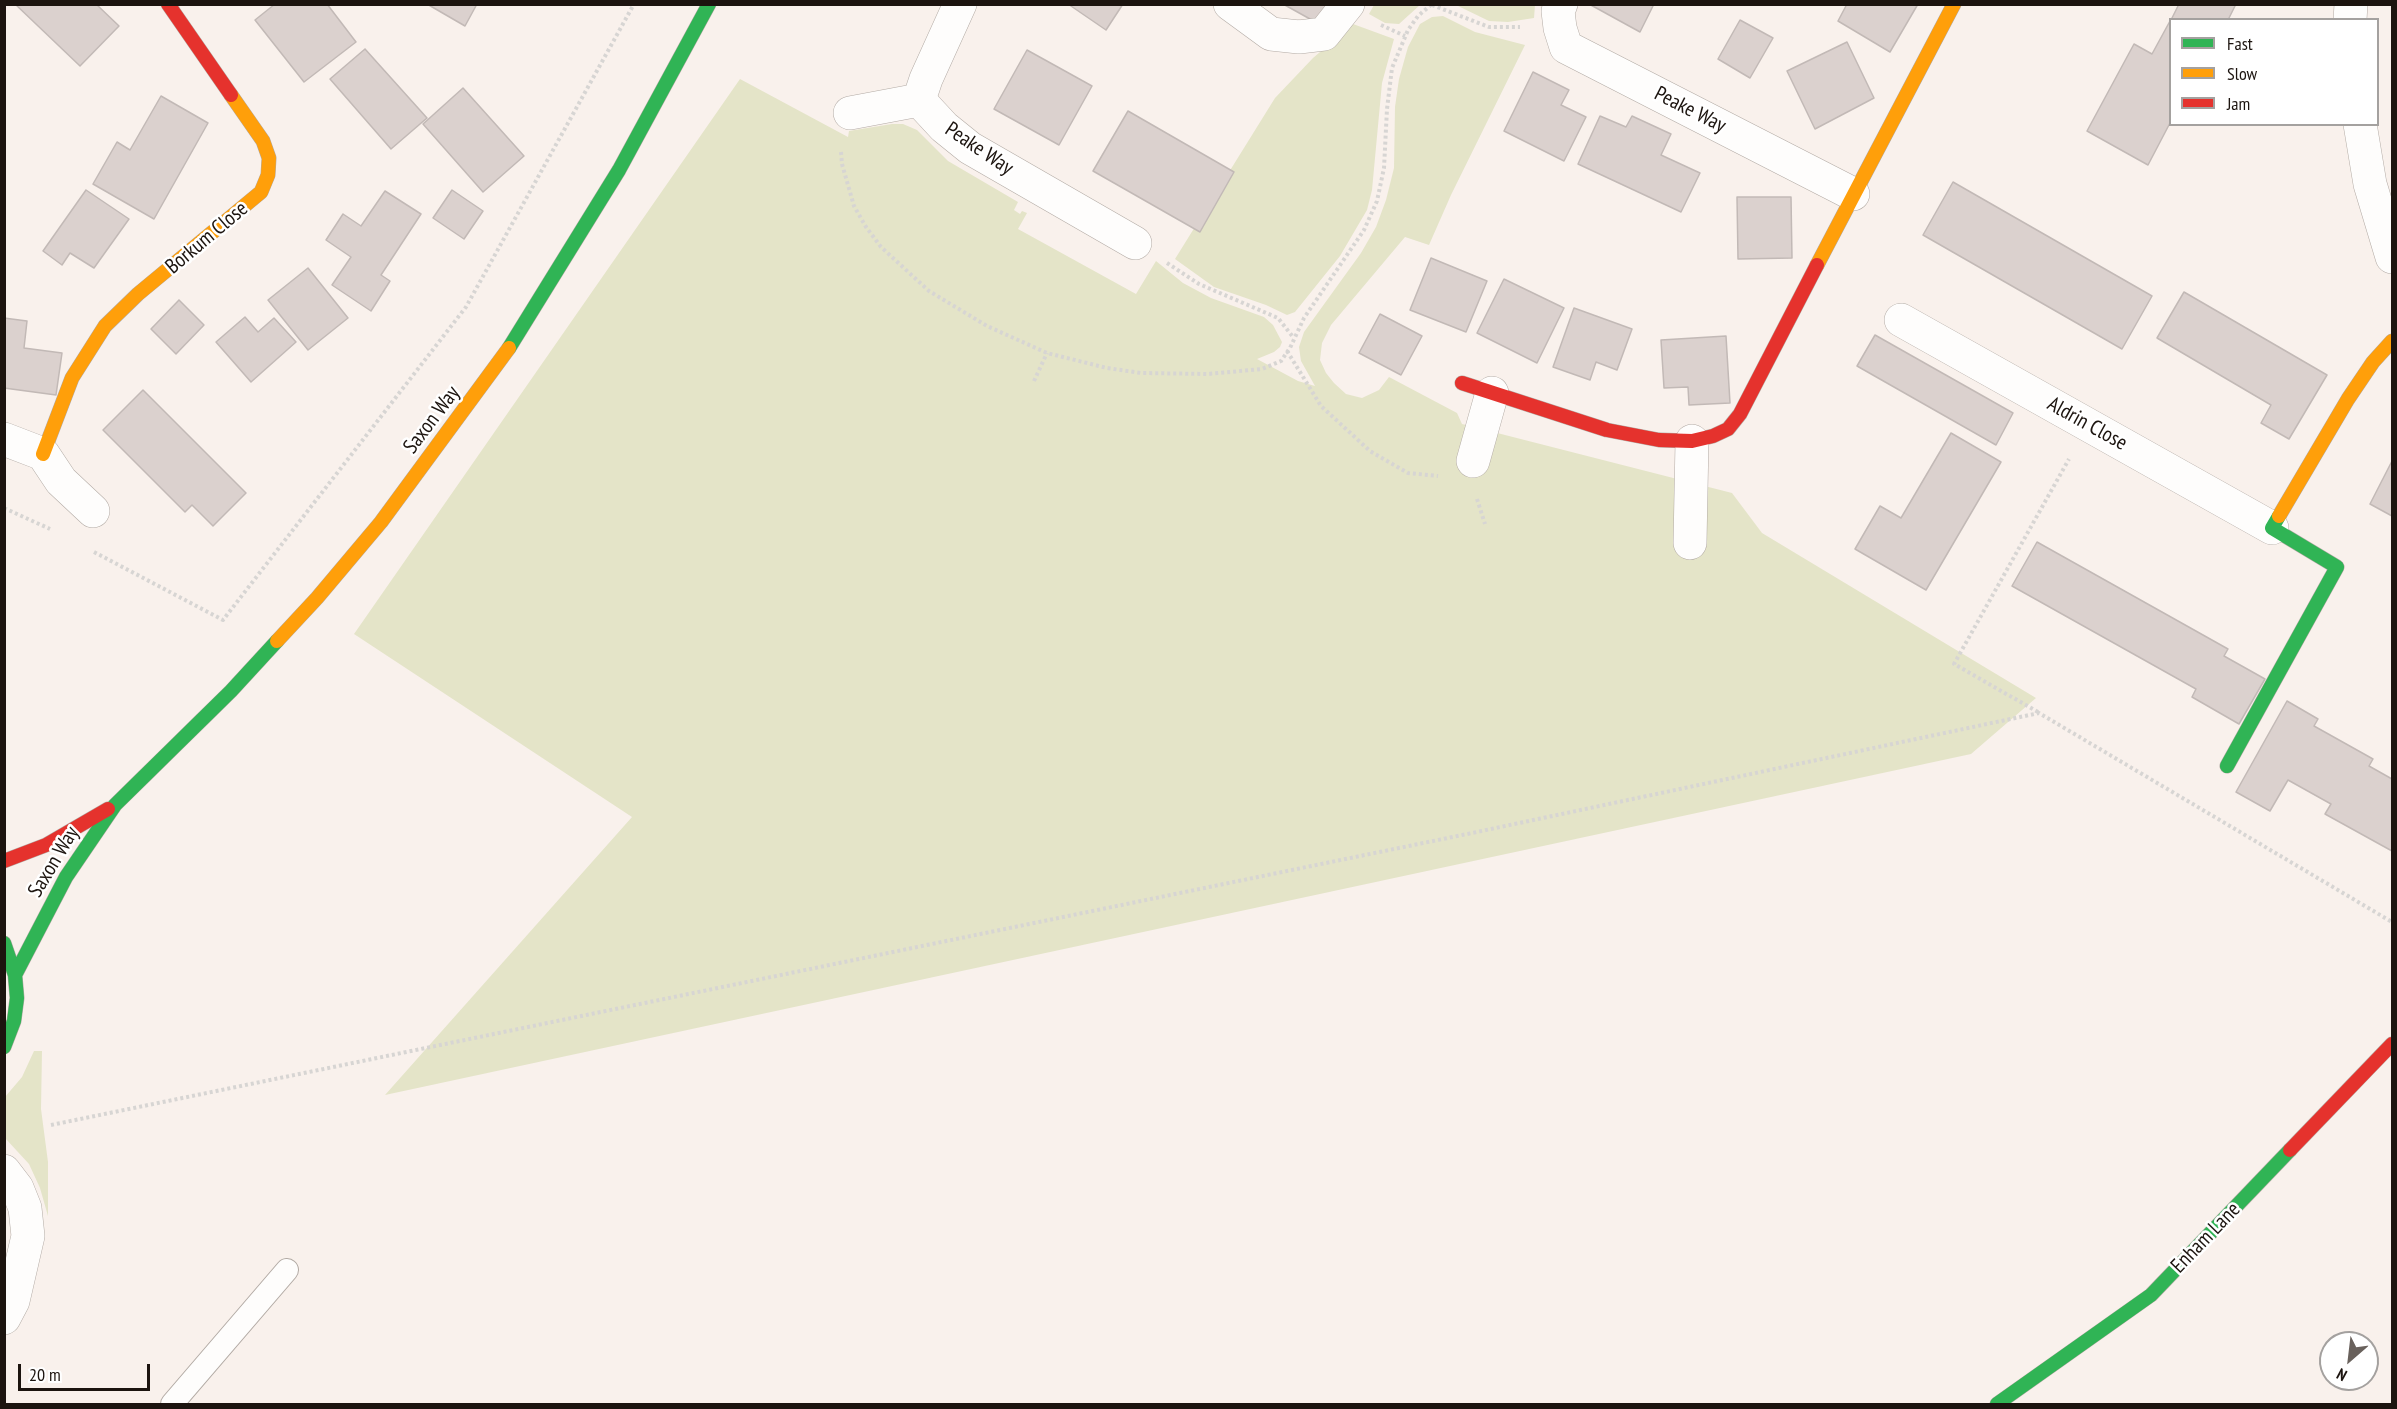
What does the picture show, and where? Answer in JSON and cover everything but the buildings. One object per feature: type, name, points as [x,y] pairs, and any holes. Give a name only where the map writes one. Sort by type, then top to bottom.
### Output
[{"type":"street","name":"Saxon Way","points":[[15,975],[66,877],[115,805],[231,691],[317,598],[381,522],[504,357],[619,170],[709,4]]},
{"type":"street","points":[[850,113],[919,100],[926,79],[960,4]]},
{"type":"street","points":[[1230,4],[1271,34],[1299,37],[1324,34],[1348,4]]},
{"type":"street","points":[[1460,469],[1477,388],[1607,430],[1659,440],[1692,441],[1713,436],[1728,429],[1740,414],[1954,4]]},
{"type":"street","name":"Borkum Close","points":[[44,454],[72,378],[105,326],[131,300],[261,192],[268,175],[269,158],[263,141],[179,8]]},
{"type":"street","name":"Peake Way","points":[[1560,14],[1566,46],[1853,194]]},
{"type":"street","name":"Peake Way","points":[[919,100],[944,128],[970,148],[1135,243]]},
{"type":"street","points":[[2360,126],[2370,184],[2392,257]]},
{"type":"street","name":"Aldrin Close","points":[[1901,320],[2272,528]]},
{"type":"street","points":[[2227,766],[2337,567],[2272,528],[2348,399],[2373,362],[2392,341]]},
{"type":"street","points":[[4,440],[44,454],[61,481],[93,511]]},
{"type":"street","points":[[1690,543],[1692,441]]},
{"type":"street","name":"Saxon Way","points":[[4,861],[46,845],[115,805]]},
{"type":"street","points":[[4,943],[15,975],[17,998],[14,1021],[4,1047]]},
{"type":"street","name":"Enham Lane","points":[[1997,1404],[2151,1295],[2392,1044]]},
{"type":"street","points":[[4,1171],[17,1188],[25,1208],[28,1236],[13,1301],[4,1318]]},
{"type":"lane","points":[[172,1404],[287,1270]]},
{"type":"path","points":[[87,548],[223,620],[466,307],[634,4]]},
{"type":"path","points":[[1432,5],[1489,27],[1506,28],[1560,14]]},
{"type":"path","points":[[1135,243],[1199,284],[1278,318],[1293,337]]},
{"type":"path","points":[[1287,351],[1321,405],[1371,451],[1408,473],[1460,469]]},
{"type":"path","points":[[1034,381],[1047,352]]},
{"type":"path","points":[[2088,425],[1954,664],[2392,922]]},
{"type":"path","points":[[4,508],[56,532]]},
{"type":"path","points":[[51,1125],[1461,836],[2038,713]]},
{"type":"green space","points":[[1374,4],[1420,5],[1399,24],[1385,23],[1369,14]]},
{"type":"green space","points":[[1456,5],[1535,5],[1534,18],[1508,22],[1489,21]]},
{"type":"green space","points":[[1443,16],[1475,32],[1525,45],[1451,195],[1429,245],[1405,237],[1331,325],[1322,343],[1320,360],[1334,383],[1346,394],[1362,398],[1379,390],[1389,377],[1457,413],[1462,424],[1732,493],[1762,533],[2036,698],[1971,754],[385,1095],[632,817],[354,634],[740,79],[848,137],[849,131],[892,124],[903,124],[917,130],[948,161],[1018,202],[1014,210],[1020,214],[1022,211],[1027,213],[1018,229],[1136,294],[1156,261],[1183,283],[1211,298],[1264,317],[1273,325],[1282,342],[1274,352],[1257,359],[1298,381],[1315,386],[1301,361],[1299,347],[1304,332],[1361,253],[1376,227],[1394,168],[1395,107],[1399,79],[1408,47],[1420,24],[1432,17]]},
{"type":"green space","points":[[1353,24],[1394,39],[1382,83],[1372,190],[1367,210],[1340,256],[1295,312],[1287,315],[1266,305],[1214,287],[1175,259],[1275,98],[1313,58]]},
{"type":"green space","points":[[34,1051],[42,1051],[41,1109],[48,1162],[48,1216],[40,1188],[29,1164],[5,1138],[5,1097],[22,1077]]},
{"type":"traffic: fast","points":[[509,348],[619,170],[709,4]]},
{"type":"traffic: fast","points":[[2227,766],[2337,567],[2272,528],[2279,516]]},
{"type":"traffic: fast","points":[[15,975],[66,877],[115,805],[231,691],[277,641]]},
{"type":"traffic: fast","points":[[4,943],[15,975],[17,998],[14,1021],[4,1047]]},
{"type":"traffic: fast","points":[[1997,1404],[2151,1295],[2290,1150]]},
{"type":"traffic: slow","points":[[1817,265],[1954,4]]},
{"type":"traffic: slow","points":[[43,454],[72,378],[105,326],[138,294],[261,192],[268,175],[269,158],[263,141],[231,95]]},
{"type":"traffic: slow","points":[[2279,516],[2348,399],[2373,362],[2392,341]]},
{"type":"traffic: slow","points":[[277,641],[317,598],[381,522],[509,348]]},
{"type":"traffic: jam","points":[[168,4],[231,95]]},
{"type":"traffic: jam","points":[[1462,383],[1607,430],[1659,440],[1692,441],[1713,436],[1728,429],[1740,414],[1817,265]]},
{"type":"traffic: jam","points":[[4,861],[46,845],[108,809]]},
{"type":"traffic: jam","points":[[2290,1150],[2392,1044]]}]
